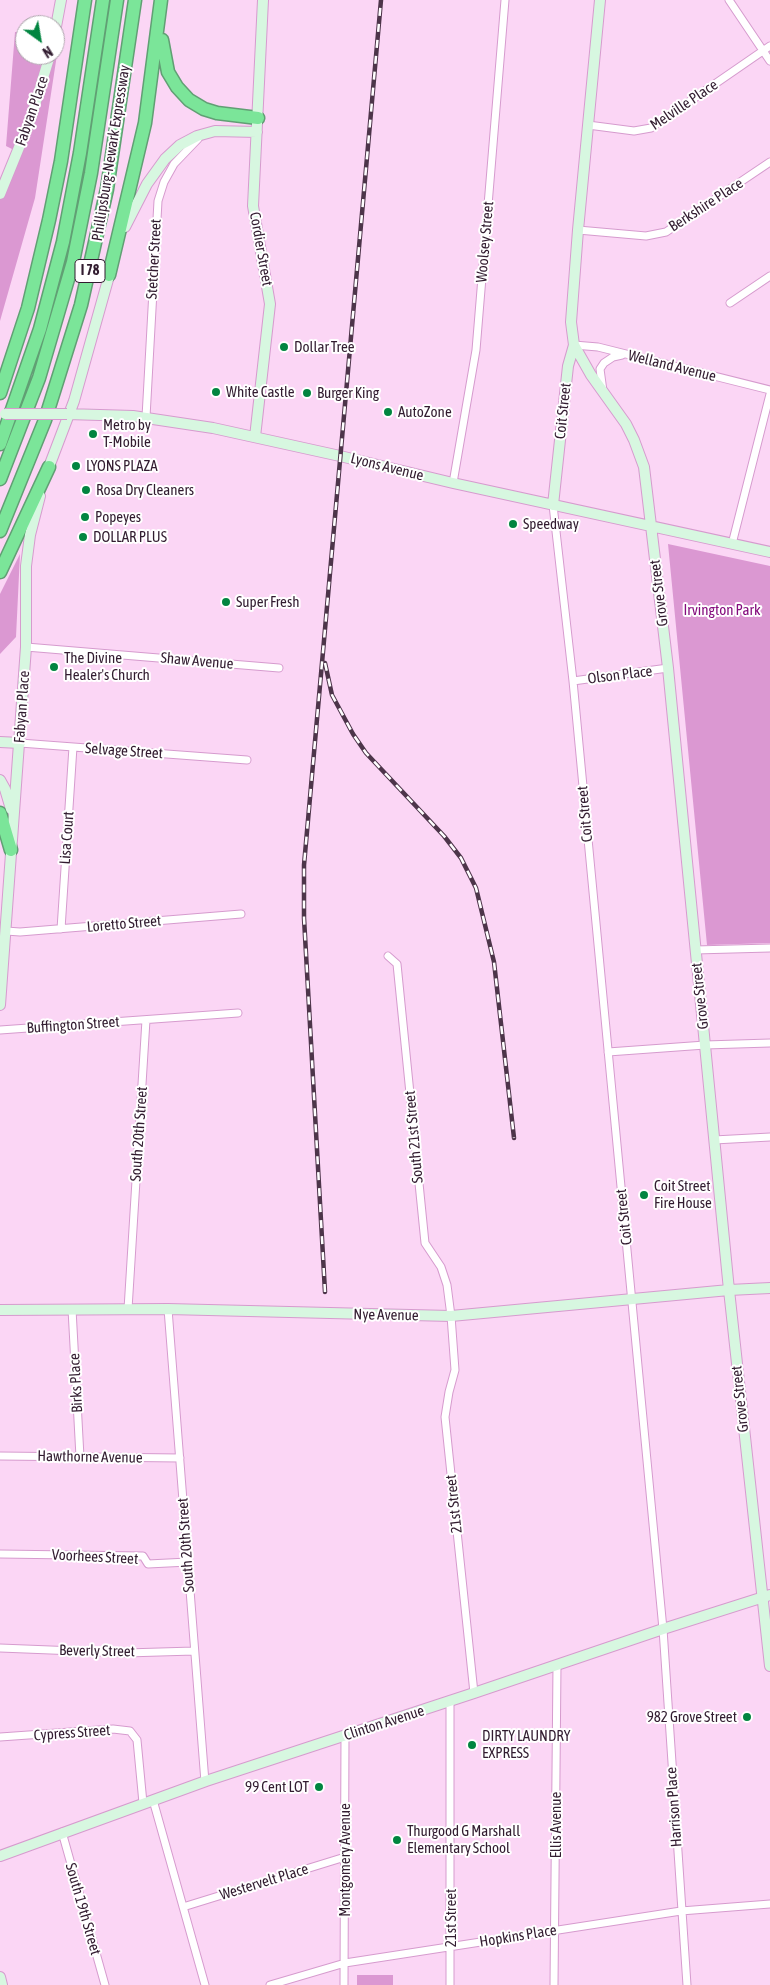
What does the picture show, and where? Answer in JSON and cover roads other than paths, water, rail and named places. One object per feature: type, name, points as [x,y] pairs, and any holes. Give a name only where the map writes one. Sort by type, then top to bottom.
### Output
[{"type":"highway","points":[[0,393],[28,308],[50,220],[61,161],[85,0]]},
{"type":"highway","name":"Phillipsburg-Newark Expressway","points":[[0,444],[40,329],[63,242],[80,153],[103,0]]},
{"type":"highway","name":"Phillipsburg-Newark Expressway","points":[[0,479],[39,378],[73,262],[91,174],[117,0]]},
{"type":"highway","name":"Phillipsburg-Newark Expressway","points":[[0,531],[35,448],[55,392],[88,276],[111,166],[135,0]]},
{"type":"highway","points":[[160,5],[165,60],[171,77],[181,92],[194,104],[210,112],[258,118]]},
{"type":"highway","points":[[109,275],[146,123],[160,5]]},
{"type":"highway","points":[[0,572],[49,466]]},
{"type":"highway","points":[[0,524],[12,504]]},
{"type":"highway","points":[[0,813],[12,850]]},
{"type":"main road","points":[[58,15],[61,0]]},
{"type":"main road","name":"Cordier Street","points":[[255,437],[270,304],[254,216],[263,0]]},
{"type":"main road","name":"Coit Street","points":[[553,505],[568,366],[574,345],[571,322],[600,0]]},
{"type":"main road","name":"Fabyan Place","points":[[0,194],[31,118],[47,65]]},
{"type":"main road","name":"Fabyan Place","points":[[0,1005],[26,647],[28,546],[49,466],[68,414],[109,275],[128,219],[141,192],[170,154],[186,142],[203,133],[222,130],[257,132]]},
{"type":"main road","name":"Grove Street","points":[[574,345],[603,394],[626,424],[641,456],[652,525],[668,668],[729,1290],[766,1596],[770,1666]]},
{"type":"main road","name":"Lyons Avenue","points":[[0,414],[68,414],[146,418],[190,424],[770,552]]},
{"type":"main road","name":"Selvage Street","points":[[0,742],[20,743]]},
{"type":"main road","points":[[0,780],[10,802],[13,822]]},
{"type":"main road","name":"Nye Avenue","points":[[0,1310],[168,1309],[451,1316],[729,1290],[770,1288]]},
{"type":"main road","name":"Clinton Avenue","points":[[0,1856],[143,1803],[766,1596]]},
{"type":"main road","points":[[0,1977],[2,1985]]},
{"type":"street","name":"Woolsey Street","points":[[453,483],[476,350],[506,0]]},
{"type":"street","points":[[729,0],[770,61]]},
{"type":"street","name":"Melville Place","points":[[588,125],[634,131],[651,128],[770,46]]},
{"type":"street","name":"Stetcher Street","points":[[146,418],[157,208],[160,195],[167,176],[183,153],[198,140],[222,130]]},
{"type":"street","name":"Berkshire Place","points":[[578,230],[646,236],[666,232],[770,162]]},
{"type":"street","points":[[730,303],[770,276]]},
{"type":"street","name":"Welland Avenue","points":[[574,345],[598,347],[770,390]]},
{"type":"street","points":[[603,394],[600,370],[604,363],[613,357],[626,354]]},
{"type":"street","points":[[732,544],[770,394]]},
{"type":"street","name":"Coit Street","points":[[553,505],[573,681],[663,1629]]},
{"type":"street","name":"Shaw Avenue","points":[[26,647],[279,668]]},
{"type":"street","name":"Olson Place","points":[[573,681],[668,668]]},
{"type":"street","name":"Selvage Street","points":[[20,743],[247,760]]},
{"type":"street","name":"Lisa Court","points":[[61,929],[73,748]]},
{"type":"street","name":"Loretto Street","points":[[6,931],[61,929],[241,914]]},
{"type":"street","points":[[695,950],[770,948]]},
{"type":"street","name":"South 21st Street","points":[[388,956],[398,964],[424,1243],[441,1267],[447,1285],[451,1316]]},
{"type":"street","name":"Buffington Street","points":[[0,1030],[238,1013]]},
{"type":"street","name":"South 20th Street","points":[[128,1309],[146,1020]]},
{"type":"street","points":[[608,1052],[705,1045],[770,1043]]},
{"type":"street","points":[[714,1140],[770,1137]]},
{"type":"street","name":"Birks Place","points":[[72,1309],[80,1457]]},
{"type":"street","name":"South 20th Street","points":[[168,1309],[205,1782]]},
{"type":"street","name":"21st Street","points":[[451,1316],[455,1370],[445,1417],[474,1693]]},
{"type":"street","name":"Hawthorne Avenue","points":[[0,1456],[180,1458]]},
{"type":"street","name":"Voorhees Street","points":[[0,1554],[143,1556],[148,1564],[188,1562]]},
{"type":"street","name":"Harrison Place","points":[[663,1629],[687,1985]]},
{"type":"street","name":"Beverly Street","points":[[0,1648],[126,1653],[194,1651]]},
{"type":"street","name":"Ellis Avenue","points":[[554,1985],[557,1665]]},
{"type":"street","name":"21st Street","points":[[450,1701],[450,1985]]},
{"type":"street","name":"Cypress Street","points":[[0,1737],[113,1729],[130,1731],[137,1740],[143,1803]]},
{"type":"street","name":"Montgomery Avenue","points":[[344,1985],[345,1735]]},
{"type":"street","points":[[153,1800],[205,1985]]},
{"type":"street","name":"South 19th Street","points":[[62,1832],[104,1985]]},
{"type":"street","name":"Westervelt Place","points":[[184,1908],[345,1857]]},
{"type":"street","name":"Hopkins Place","points":[[270,1985],[345,1963],[681,1911],[770,1904]]},
{"type":"railway","points":[[325,1292],[304,918],[304,865],[381,0]]},
{"type":"railway","points":[[325,663],[332,695],[353,734],[366,753],[444,836],[461,858],[476,888],[494,962],[514,1138]]},
{"type":"place","name":"Dollar Tree","points":[[284,347]]},
{"type":"place","name":"White Castle","points":[[216,392]]},
{"type":"place","name":"Burger King","points":[[307,393]]},
{"type":"place","name":"AutoZone","points":[[388,412]]},
{"type":"place","name":"Metro by T-Mobile","points":[[93,434]]},
{"type":"place","name":"LYONS PLAZA","points":[[76,466]]},
{"type":"place","name":"Rosa Dry Cleaners","points":[[86,490]]},
{"type":"place","name":"Popeyes","points":[[85,517]]},
{"type":"place","name":"Speedway","points":[[513,524]]},
{"type":"place","name":"DOLLAR PLUS","points":[[83,537]]},
{"type":"place","name":"Super Fresh","points":[[226,602]]},
{"type":"place","name":"The Divine Healer's Church","points":[[54,667]]},
{"type":"place","name":"Coit Street Fire House","points":[[644,1195]]},
{"type":"place","name":"982 Grove Street","points":[[747,1717]]},
{"type":"place","name":"DIRTY LAUNDRY EXPRESS","points":[[472,1745]]},
{"type":"place","name":"99 Cent LOT","points":[[319,1787]]},
{"type":"place","name":"Thurgood G Marshall Elementary School","points":[[397,1840]]},
{"type":"park label","name":"Irvington Park","points":[[722,610]]}]
